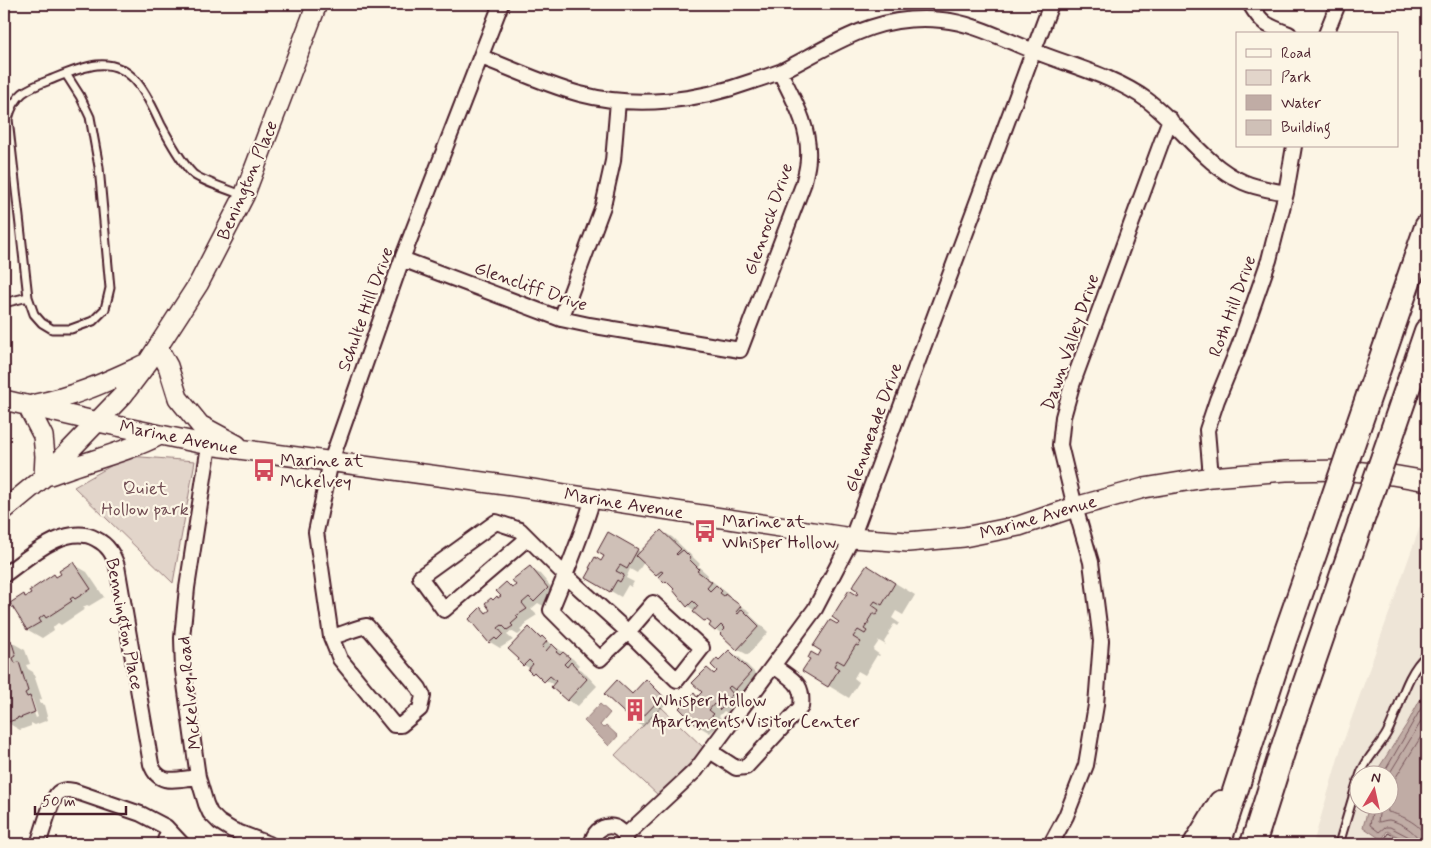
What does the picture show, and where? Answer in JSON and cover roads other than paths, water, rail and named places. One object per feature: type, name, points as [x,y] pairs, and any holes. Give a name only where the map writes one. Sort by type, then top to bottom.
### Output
[{"type":"highway","points":[[1218,844],[1242,767],[1427,228]]},
{"type":"highway","points":[[1253,844],[1427,331]]},
{"type":"highway","points":[[1196,844],[1242,767]]},
{"type":"highway","points":[[1264,844],[1266,805]]},
{"type":"main road","name":"Benington Place","points":[[153,355],[202,278],[244,196],[317,4]]},
{"type":"main road","points":[[44,477],[45,456],[43,436],[27,405],[58,400],[90,390],[153,355]]},
{"type":"main road","points":[[4,510],[44,477],[98,422],[123,395],[153,355]]},
{"type":"main road","points":[[153,355],[168,366],[178,398],[200,425],[244,450]]},
{"type":"main road","name":"Marine Avenue","points":[[4,400],[210,445],[593,498],[852,538],[908,542],[964,537],[1019,526],[1075,507],[1144,488],[1211,477],[1343,470],[1427,481]]},
{"type":"main road","points":[[44,477],[81,463],[138,446],[160,435]]},
{"type":"street","name":"Schulte Hill Drive","points":[[331,637],[367,626],[419,688],[423,696],[420,709],[401,725],[394,726],[340,659],[331,637],[316,532],[331,461],[402,259],[501,4]]},
{"type":"street","name":"Glenmeade Drive","points":[[592,844],[596,832],[606,826],[617,828],[626,840],[696,770],[815,609],[852,538],[1051,4]]},
{"type":"street","points":[[1250,4],[1259,18],[1270,27],[1284,32]]},
{"type":"street","points":[[1327,32],[1338,4]]},
{"type":"street","points":[[481,57],[580,94],[618,101],[678,100],[728,90],[780,72],[846,36],[878,25],[903,20],[943,20],[976,28],[1116,82],[1146,99],[1170,119],[1218,168],[1244,183],[1286,193]]},
{"type":"street","name":"Glenrock Drive","points":[[740,350],[803,185],[809,159],[807,138],[801,114],[780,72]]},
{"type":"street","points":[[561,319],[603,206],[613,161],[618,101]]},
{"type":"street","name":"Dawn Valley Drive","points":[[1051,844],[1066,816],[1086,765],[1096,705],[1101,641],[1091,562],[1060,445],[1063,417],[1072,385],[1170,119]]},
{"type":"street","name":"Roth Hill Drive","points":[[1211,477],[1207,430],[1269,260],[1286,193],[1294,148]]},
{"type":"street","name":"Glencliff Drive","points":[[402,259],[561,319],[589,326],[740,350]]},
{"type":"street","name":"McKelvey Road","points":[[210,445],[187,588],[182,638],[183,670],[198,777],[210,813],[219,822],[232,830],[268,844]]},
{"type":"street","points":[[528,538],[444,610],[420,577],[496,522],[520,530],[566,575],[628,632],[677,680],[702,648],[653,603],[628,632],[600,659],[551,610],[566,575],[593,498]]},
{"type":"street","name":"Bennington Place","points":[[4,574],[54,541],[66,536],[84,535],[94,538],[106,546],[117,566],[151,764],[154,772],[157,777],[164,780],[198,777]]},
{"type":"street","points":[[710,751],[736,768],[746,767],[801,707],[803,695],[799,685],[774,666]]},
{"type":"street","points":[[38,844],[54,801],[58,793],[65,790],[74,791],[140,814],[166,827],[182,844]]},
{"type":"lane","points":[[66,74],[80,96],[90,117],[99,167],[110,288],[105,309],[93,321],[71,329],[52,329],[42,323],[34,314],[28,297],[8,118],[11,107],[18,96],[32,87],[66,74],[98,65],[114,66],[125,71],[134,78],[149,100],[178,154],[193,175],[244,196]]},
{"type":"lane","points":[[4,303],[28,297]]},
{"type":"lane","points":[[1364,766],[1387,734],[1407,684],[1423,658],[1427,655]]},
{"type":"lane","points":[[1338,844],[1348,812]]},
{"type":"lane","points":[[160,844],[166,827]]},
{"type":"water","points":[[1427,687],[1427,844],[1413,844],[1387,831],[1382,840],[1363,827],[1366,816],[1398,816],[1398,766],[1380,766],[1407,724]]},
{"type":"water","points":[[600,704],[610,713],[600,725],[603,728],[606,725],[618,736],[609,746],[584,721]]},
{"type":"place","name":"Marine at Mckelvey","points":[[264,470]]},
{"type":"place","name":"Marine at Whisper Hollow","points":[[705,531]]},
{"type":"place","name":"Whisper Hollow Apartments Visitor Center","points":[[635,710]]},
{"type":"park label","name":"Quiet Hollow park","points":[[145,498]]}]
